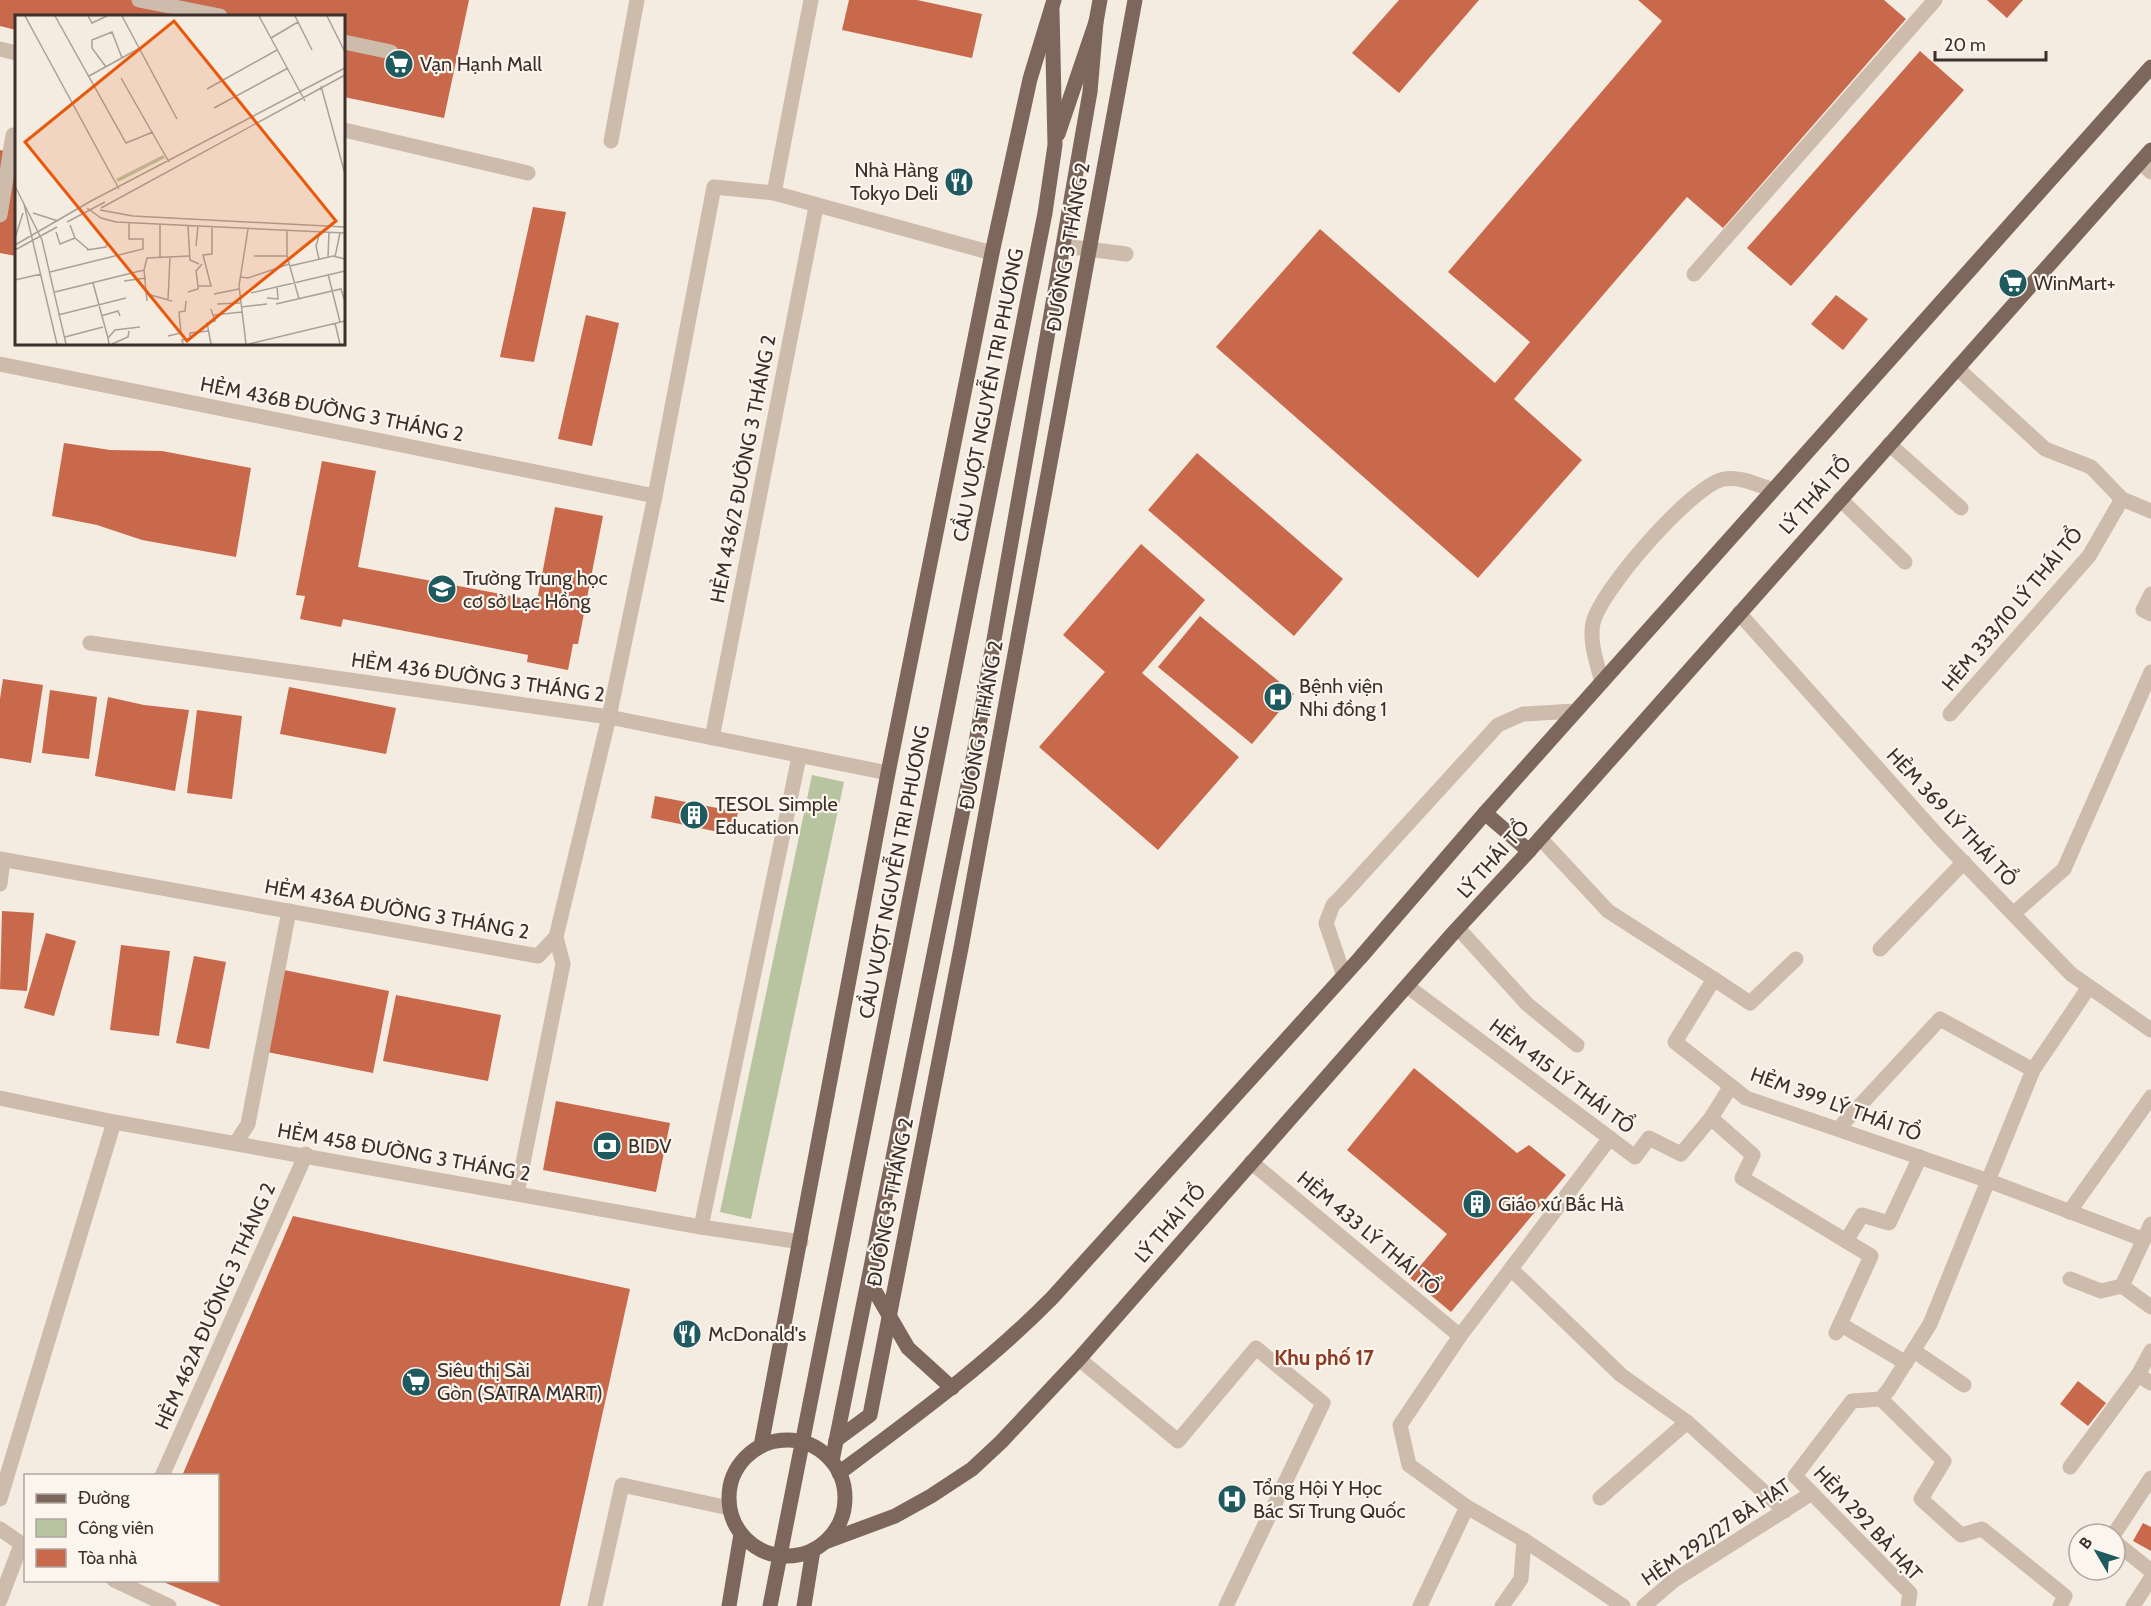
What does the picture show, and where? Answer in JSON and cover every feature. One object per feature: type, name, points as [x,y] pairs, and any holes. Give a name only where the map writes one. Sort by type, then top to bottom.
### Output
[{"type":"main road","name":"ĐƯỜNG 3 THÁNG 2","points":[[836,1467],[836,1440],[938,945],[972,765],[1090,92],[1100,0]]},
{"type":"main road","name":"ĐƯỜNG 3 THÁNG 2","points":[[836,1440],[870,1415],[961,948],[1135,0]]},
{"type":"main road","name":"ĐƯỜNG 3 THÁNG 2","points":[[1053,5],[1055,145]]},
{"type":"main road","name":"ĐƯỜNG 3 THÁNG 2","points":[[761,1446],[888,773],[992,254],[1030,79],[1053,5]]},
{"type":"main road","name":"ĐƯỜNG 3 THÁNG 2","points":[[1055,145],[1096,22]]},
{"type":"main road","name":"LÝ THÁI TỔ","points":[[836,1467],[952,1388],[1012,1339],[1052,1298],[1344,976],[1485,813],[2151,67]]},
{"type":"main road","name":"CẦU VƯỢT NGUYỄN TRI PHƯƠNG","points":[[770,1606],[1045,213],[1055,145]]},
{"type":"main road","name":"LÝ THÁI TỔ","points":[[819,1546],[895,1516],[931,1496],[972,1469],[1001,1442],[1079,1359],[1458,928],[1957,368],[2146,167],[2151,150]]},
{"type":"main road","points":[[1000,605],[1023,609]]},
{"type":"main road","points":[[972,765],[994,768]]},
{"type":"main road","points":[[1485,813],[1529,850]]},
{"type":"main road","points":[[938,945],[961,948]]},
{"type":"main road","points":[[869,1281],[908,1348],[952,1388]]},
{"type":"main road","points":[[804,1606],[819,1546],[836,1527],[843,1509],[844,1491],[836,1467],[817,1449],[799,1441],[786,1440],[761,1446],[746,1457],[735,1472],[730,1490],[729,1508],[741,1534],[762,1551],[774,1555],[794,1555],[819,1546]]},
{"type":"main road","points":[[729,1606],[741,1534]]},
{"type":"street","points":[[139,0],[215,15]]},
{"type":"street","points":[[611,141],[637,0]]},
{"type":"street","points":[[774,193],[811,0]]},
{"type":"street","points":[[1694,274],[1935,0]]},
{"type":"street","points":[[345,42],[391,51]]},
{"type":"street","points":[[0,49],[15,53]]},
{"type":"street","points":[[345,130],[528,173]]},
{"type":"street","points":[[0,215],[10,134]]},
{"type":"street","points":[[609,717],[655,496],[714,187],[774,193],[816,207],[992,254]]},
{"type":"street","name":"HẺM 436/2 ĐƯỜNG 3 THÁNG 2","points":[[712,738],[816,207]]},
{"type":"street","points":[[1064,246],[1126,254]]},
{"type":"street","name":"HẺM 436B ĐƯỜNG 3 THÁNG 2","points":[[0,364],[655,496]]},
{"type":"street","points":[[1957,368],[2045,449],[2091,467],[2122,499],[2151,511]]},
{"type":"street","points":[[1889,444],[1960,508]]},
{"type":"street","points":[[1602,682],[1591,639],[1596,614],[1608,592],[1651,540],[1686,504],[1711,483],[1725,479],[1740,480],[1773,490]]},
{"type":"street","points":[[1840,499],[1905,562]]},
{"type":"street","name":"HẺM 333/10 LÝ THÁI TỔ","points":[[1950,714],[2089,556],[2122,499]]},
{"type":"street","points":[[2151,594],[2143,610],[2151,614]]},
{"type":"street","name":"HẺM 369 LÝ THÁI TỔ","points":[[1739,613],[1964,862],[2071,974],[2151,1030]]},
{"type":"street","name":"HẺM 436 ĐƯỜNG 3 THÁNG 2","points":[[90,643],[609,717],[888,773]]},
{"type":"street","points":[[2013,914],[2064,869],[2151,672]]},
{"type":"street","points":[[1344,976],[1326,923],[1333,906],[1498,725],[1523,714],[1576,711]]},
{"type":"street","name":"HẺM 436A ĐƯỜNG 3 THÁNG 2","points":[[2,859],[538,956],[556,937],[609,717]]},
{"type":"street","points":[[701,1227],[800,757]]},
{"type":"street","points":[[1540,838],[1608,911],[1750,1003],[1796,959]]},
{"type":"street","points":[[0,884],[2,859]]},
{"type":"street","points":[[1880,949],[1964,862]]},
{"type":"street","points":[[236,1143],[248,1124],[289,911]]},
{"type":"street","points":[[1458,928],[1527,1004],[1577,1045]]},
{"type":"street","points":[[517,1193],[563,964],[556,937]]},
{"type":"street","name":"HẺM 399 LÝ THÁI TỔ","points":[[1714,979],[1675,1042],[1746,1098],[1989,1181],[2142,1239]]},
{"type":"street","name":"HẺM 415 LÝ THÁI TỔ","points":[[1407,986],[1635,1157],[1649,1137],[1681,1154],[1711,1118]]},
{"type":"street","points":[[2060,1606],[2065,1596],[1982,1529],[1961,1535],[1921,1499],[1944,1461],[1881,1399],[1930,1324],[2033,1070],[2089,987]]},
{"type":"street","points":[[1838,1129],[1940,1018],[2033,1070]]},
{"type":"street","points":[[1731,1086],[1711,1118],[1752,1155],[1742,1178],[1871,1256],[1838,1329],[1910,1357],[1964,1385]]},
{"type":"street","points":[[2069,1212],[2151,1097]]},
{"type":"street","name":"HẺM 458 ĐƯỜNG 3 THÁNG 2","points":[[0,1098],[114,1122],[306,1154],[701,1227],[801,1242]]},
{"type":"street","points":[[0,1499],[114,1122]]},
{"type":"street","points":[[1610,1138],[1460,1336],[1400,1425],[1409,1464],[1467,1507],[1524,1540],[1623,1606]]},
{"type":"street","name":"HẺM 462A ĐƯỜNG 3 THÁNG 2","points":[[163,1474],[306,1154]]},
{"type":"street","points":[[1846,1241],[1862,1215],[1889,1223],[1920,1157]]},
{"type":"street","name":"HẺM 433 LÝ THÁI TỔ","points":[[1251,1162],[1460,1336]]},
{"type":"street","points":[[2122,1286],[2151,1224]]},
{"type":"street","points":[[1511,1269],[1620,1375],[1687,1422],[1785,1511]]},
{"type":"street","points":[[2070,1280],[2101,1291],[2122,1286],[2151,1306]]},
{"type":"street","points":[[1079,1359],[1178,1441],[1256,1348],[1323,1403],[1226,1606]]},
{"type":"street","points":[[2070,1467],[2144,1379],[2151,1351]]},
{"type":"street","name":"HẺM 292 BÀ HẠT","points":[[1881,1399],[1852,1401],[1795,1476],[1910,1593],[1908,1606]]},
{"type":"street","points":[[1600,1498],[1687,1422]]},
{"type":"street","points":[[2122,1522],[2151,1478]]},
{"type":"street","points":[[595,1606],[622,1485],[729,1508]]},
{"type":"street","name":"HẺM 292/27 BÀ HẠT","points":[[1644,1606],[1673,1581],[1812,1493]]},
{"type":"street","points":[[1420,1606],[1467,1507]]},
{"type":"street","points":[[0,1529],[23,1546],[0,1599]]},
{"type":"street","points":[[1502,1606],[1521,1579],[1524,1540]]},
{"type":"street","points":[[2127,1552],[2151,1571]]},
{"type":"street","points":[[2133,1606],[2151,1578]]},
{"type":"street","points":[[117,1582],[169,1606]]},
{"type":"green space","points":[[812,775],[844,782],[751,1219],[720,1212]]},
{"type":"building","name":"Vạn Hạnh Mall","points":[[0,0],[469,0],[444,118],[345,97],[345,15],[15,15],[15,30],[0,26]]},
{"type":"building","points":[[849,0],[917,0],[982,14],[972,58],[842,30]]},
{"type":"building","points":[[1399,0],[1479,0],[1399,93],[1352,53]]},
{"type":"building","points":[[1638,0],[1884,0],[1906,19],[1723,228],[1687,197],[1514,399],[1582,460],[1478,578],[1216,347],[1320,229],[1495,383],[1530,342],[1448,272],[1662,21]]},
{"type":"building","points":[[1987,0],[2023,0],[2007,18]]},
{"type":"building","points":[[1920,51],[1964,90],[1791,286],[1747,248]]},
{"type":"building","points":[[0,150],[15,153],[15,256],[0,253]]},
{"type":"building","points":[[533,207],[566,212],[534,362],[500,357]]},
{"type":"building","points":[[1836,295],[1868,319],[1843,350],[1811,324]]},
{"type":"building","points":[[586,315],[619,323],[592,446],[558,439]]},
{"type":"building","points":[[64,443],[110,450],[162,451],[251,468],[236,557],[142,540],[97,525],[52,516]]},
{"type":"building","points":[[1197,453],[1343,579],[1294,636],[1148,510]]},
{"type":"building","points":[[322,461],[376,471],[358,567],[537,601],[555,507],[603,516],[578,644],[573,644],[568,670],[527,662],[528,655],[343,619],[341,627],[300,619],[305,596],[296,595]]},
{"type":"building","points":[[1141,544],[1205,600],[1142,673],[1239,757],[1158,850],[1039,747],[1105,672],[1063,635]]},
{"type":"building","points":[[1200,616],[1294,694],[1252,744],[1158,667]]},
{"type":"building","points":[[3,679],[43,685],[31,763],[0,758],[0,699]]},
{"type":"building","points":[[289,687],[396,708],[386,754],[280,734]]},
{"type":"building","points":[[50,690],[97,697],[89,759],[42,753]]},
{"type":"building","points":[[108,697],[144,705],[189,710],[175,791],[95,776]]},
{"type":"building","points":[[197,710],[242,716],[232,799],[187,793]]},
{"type":"building","name":"TESOL Simple Education","points":[[655,796],[738,812],[733,835],[651,818]]},
{"type":"building","points":[[2,911],[34,913],[27,991],[0,989]]},
{"type":"building","points":[[46,933],[76,941],[54,1016],[24,1008]]},
{"type":"building","points":[[121,945],[170,951],[159,1036],[110,1030]]},
{"type":"building","points":[[194,956],[226,962],[209,1049],[176,1043]]},
{"type":"building","points":[[284,970],[389,991],[373,1073],[267,1052]]},
{"type":"building","points":[[396,995],[501,1015],[488,1081],[383,1061]]},
{"type":"building","name":"Giáo xứ Bắc Hà","points":[[1414,1068],[1517,1153],[1529,1145],[1566,1175],[1451,1312],[1410,1278],[1447,1234],[1347,1150]]},
{"type":"building","name":"BIDV","points":[[556,1101],[670,1123],[656,1192],[543,1170]]},
{"type":"building","name":"Siêu thị Sài Gòn (SATRA MART)","points":[[293,1216],[630,1289],[560,1606],[221,1606],[163,1582],[219,1582],[219,1474],[183,1474]]},
{"type":"building","points":[[2078,1381],[2106,1403],[2088,1426],[2060,1404]]},
{"type":"building","points":[[2143,1523],[2151,1527],[2151,1551],[2133,1541]]},
{"type":"place","name":"Vạn Hạnh Mall","points":[[399,64]]},
{"type":"place","name":"Nhà Hàng Tokyo Deli","points":[[959,182]]},
{"type":"place","name":"WinMart+","points":[[2013,283]]},
{"type":"place","name":"Trường Trung học cơ sở Lạc Hồng","points":[[442,589]]},
{"type":"place","name":"Bệnh viện Nhi đồng 1","points":[[1278,697]]},
{"type":"place","name":"TESOL Simple Education","points":[[694,815]]},
{"type":"place","name":"BIDV","points":[[607,1146]]},
{"type":"place","name":"Giáo xứ Bắc Hà","points":[[1477,1204]]},
{"type":"place","name":"McDonald's","points":[[687,1334]]},
{"type":"place","name":"Siêu thị Sài Gòn (SATRA MART)","points":[[416,1382]]},
{"type":"place","name":"Tổng Hội Y Học Bác Sĩ Trung Quốc","points":[[1232,1499]]},
{"type":"district","name":"Khu phố 17","points":[[1324,1357]]}]
